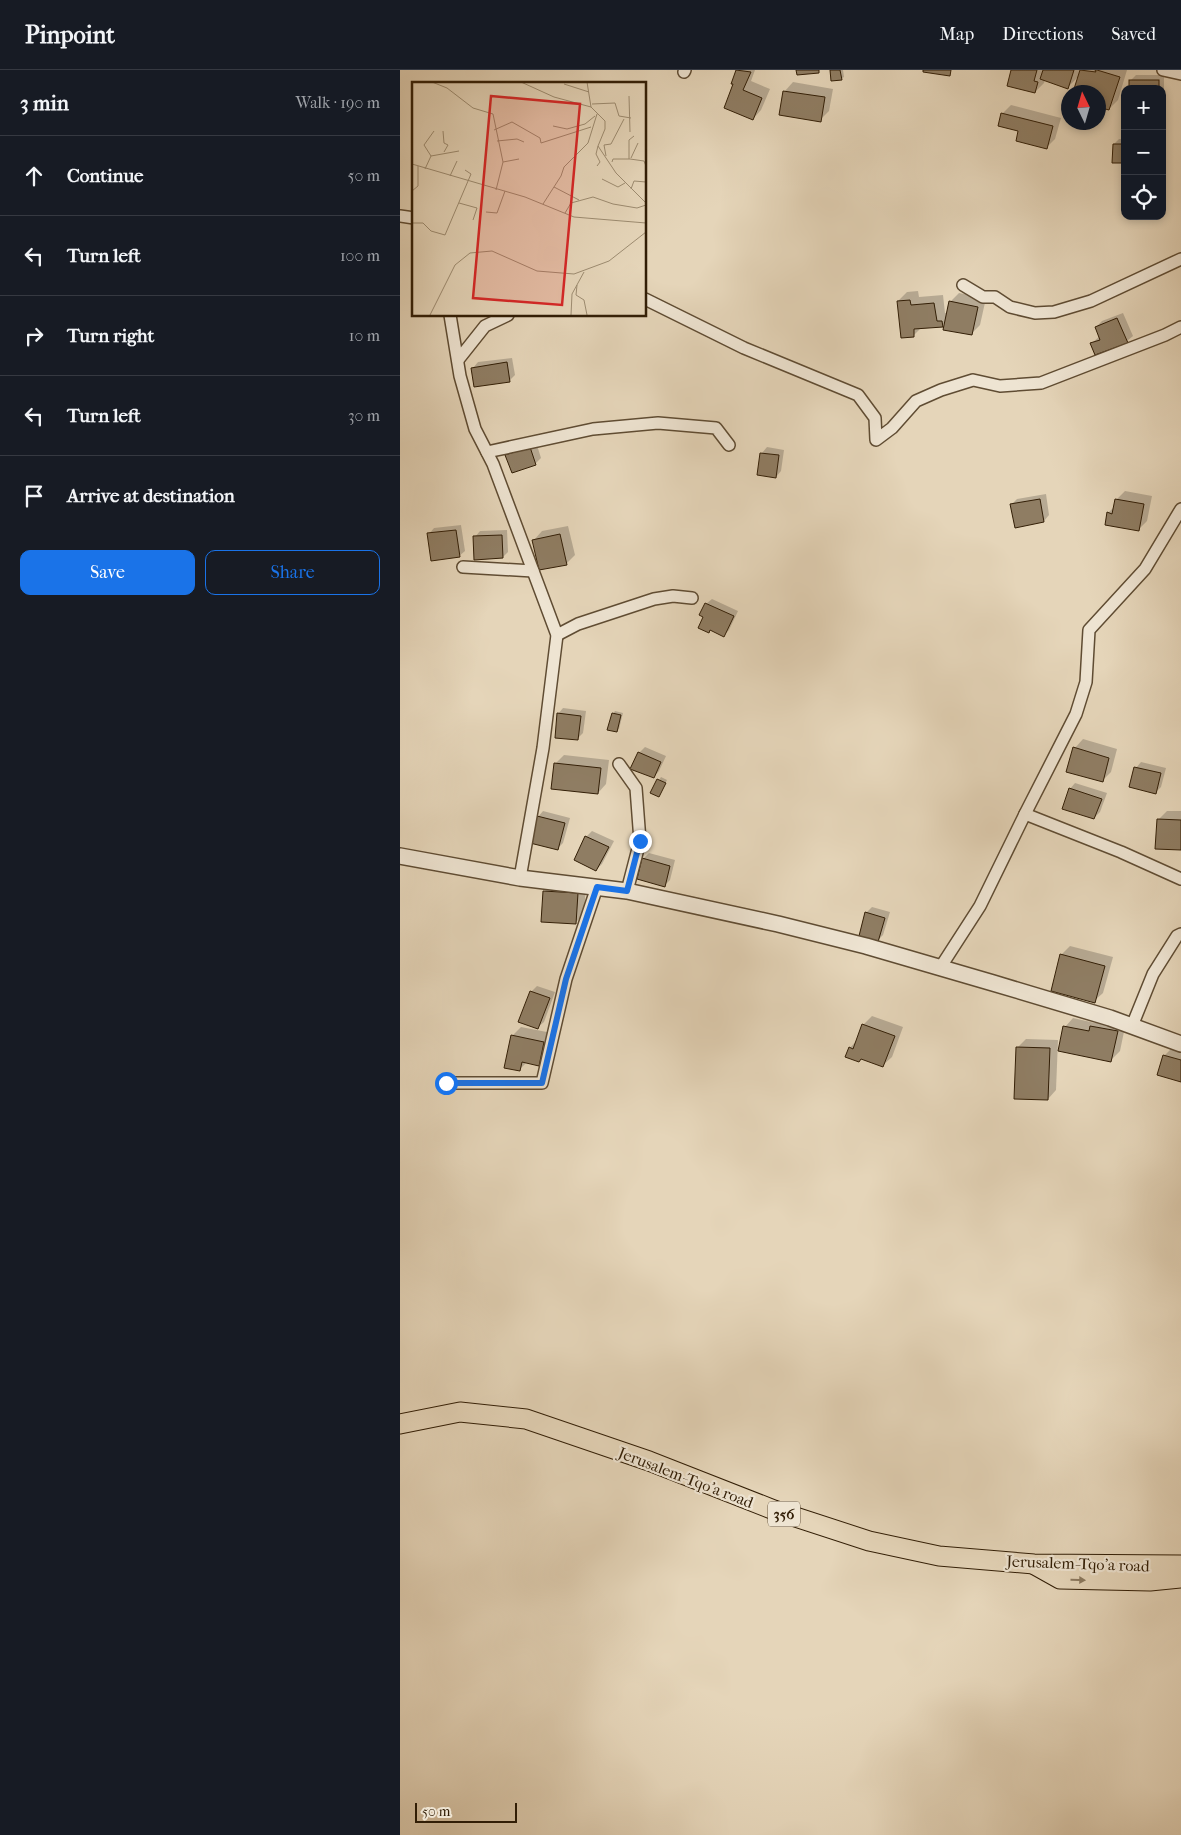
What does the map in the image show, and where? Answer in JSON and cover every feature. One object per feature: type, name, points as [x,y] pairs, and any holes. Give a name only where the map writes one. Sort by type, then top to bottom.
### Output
[{"type":"main road","name":"Jerusalem-Tqo'a road","points":[[400,1424],[460,1412],[526,1419],[649,1461],[774,1510],[869,1541],[939,1556],[1034,1564],[1181,1565]]},
{"type":"main road","points":[[1034,1564],[1060,1579],[1150,1581],[1181,1578]]},
{"type":"street","points":[[1163,70],[1181,74]]},
{"type":"street","points":[[963,285],[983,297],[995,297],[1010,307],[1035,313],[1054,312],[1090,301],[1181,259]]},
{"type":"street","points":[[646,299],[744,348],[858,395],[875,418],[876,440],[892,428],[916,401],[941,390],[974,380],[1000,386],[1041,383],[1181,327]]},
{"type":"street","points":[[450,316],[458,360],[475,429],[494,464],[557,635],[543,748],[520,878]]},
{"type":"street","points":[[458,360],[485,326],[506,316]]},
{"type":"street","points":[[487,452],[593,429],[658,423],[716,428],[729,445]]},
{"type":"street","points":[[940,968],[980,906],[1024,814],[1076,714],[1086,682],[1089,630],[1145,570],[1181,509]]},
{"type":"street","points":[[463,566],[533,571]]},
{"type":"street","points":[[557,635],[578,624],[654,599],[673,596],[692,598]]},
{"type":"street","points":[[619,764],[636,788],[640,841],[627,891]]},
{"type":"street","points":[[1024,814],[1121,852],[1181,879]]},
{"type":"street","points":[[400,856],[520,878],[627,891],[778,924],[866,946],[940,968],[1132,1026],[1181,1044]]},
{"type":"street","points":[[446,1083],[542,1083],[566,979],[597,887]]},
{"type":"street","points":[[1132,1026],[1153,974],[1177,936],[1181,934]]},
{"type":"building","points":[[736,70],[751,72],[743,90],[762,98],[753,120],[724,108]]},
{"type":"building","points":[[796,70],[819,70],[819,73],[797,75]]},
{"type":"building","points":[[830,70],[840,70],[842,80],[831,81]]},
{"type":"building","points":[[923,70],[951,70],[950,76],[923,72]]},
{"type":"building","points":[[1011,70],[1037,70],[1034,81],[1038,82],[1035,93],[1007,86]]},
{"type":"building","points":[[1043,70],[1074,70],[1069,85],[1061,86],[1040,79]]},
{"type":"building","points":[[1080,70],[1096,72],[1095,70],[1097,70],[1120,77],[1109,110],[1106,109],[1106,85],[1075,85]]},
{"type":"building","points":[[1129,80],[1159,80],[1159,85],[1129,85]]},
{"type":"building","points":[[783,91],[825,97],[821,122],[779,115]]},
{"type":"building","points":[[1001,113],[1053,126],[1047,149],[1016,141],[1018,131],[998,126]]},
{"type":"building","points":[[1113,144],[1121,144],[1121,163],[1112,163]]},
{"type":"building","points":[[910,300],[911,305],[934,303],[937,321],[942,321],[943,327],[914,329],[914,337],[901,338],[897,301]]},
{"type":"building","points":[[949,301],[978,307],[972,335],[943,330]]},
{"type":"building","points":[[1117,318],[1128,343],[1095,355],[1090,343],[1100,340],[1095,327]]},
{"type":"building","points":[[507,362],[510,382],[474,387],[471,368]]},
{"type":"building","points":[[530,447],[536,465],[512,473],[505,455]]},
{"type":"building","points":[[760,453],[779,455],[776,478],[757,475]]},
{"type":"building","points":[[1040,499],[1044,522],[1015,528],[1010,504]]},
{"type":"building","points":[[1115,499],[1144,504],[1139,531],[1105,525],[1107,512],[1112,514]]},
{"type":"building","points":[[456,530],[460,557],[431,561],[427,533]]},
{"type":"building","points":[[560,534],[567,565],[539,570],[532,540]]},
{"type":"building","points":[[502,535],[503,558],[474,560],[473,536]]},
{"type":"building","points":[[705,603],[734,616],[724,637],[710,630],[709,633],[698,628],[703,617],[699,615]]},
{"type":"building","points":[[557,713],[581,716],[578,740],[555,738]]},
{"type":"building","points":[[612,713],[621,715],[617,732],[607,730]]},
{"type":"building","points":[[1073,747],[1109,758],[1103,782],[1066,772]]},
{"type":"building","points":[[638,752],[661,762],[654,778],[630,769]]},
{"type":"building","points":[[554,763],[601,768],[598,794],[551,789]]},
{"type":"building","points":[[1134,767],[1161,773],[1156,794],[1129,787]]},
{"type":"building","points":[[657,779],[666,783],[659,797],[650,793]]},
{"type":"building","points":[[1069,788],[1102,799],[1094,819],[1062,809]]},
{"type":"building","points":[[537,816],[565,823],[558,850],[530,843]]},
{"type":"building","points":[[1157,819],[1181,820],[1181,850],[1155,849]]},
{"type":"building","points":[[585,836],[609,847],[596,871],[574,860]]},
{"type":"building","points":[[642,858],[670,866],[665,887],[637,879]]},
{"type":"building","points":[[543,891],[578,893],[576,924],[541,922]]},
{"type":"building","points":[[865,912],[885,918],[878,942],[859,936]]},
{"type":"building","points":[[1060,954],[1105,966],[1095,1003],[1051,991]]},
{"type":"building","points":[[530,991],[550,998],[538,1029],[518,1022]]},
{"type":"building","points":[[862,1024],[895,1036],[883,1067],[861,1059],[859,1062],[845,1057],[849,1047],[853,1049]]},
{"type":"building","points":[[1063,1026],[1089,1031],[1090,1026],[1118,1031],[1111,1062],[1058,1051]]},
{"type":"building","points":[[511,1035],[544,1042],[539,1066],[522,1062],[520,1071],[504,1068]]},
{"type":"building","points":[[1016,1047],[1050,1048],[1048,1100],[1014,1099]]},
{"type":"building","points":[[1163,1055],[1181,1060],[1181,1082],[1157,1075]]},
{"type":"route","points":[[446,1083],[542,1083],[566,979],[597,887],[627,891],[640,841]]}]
